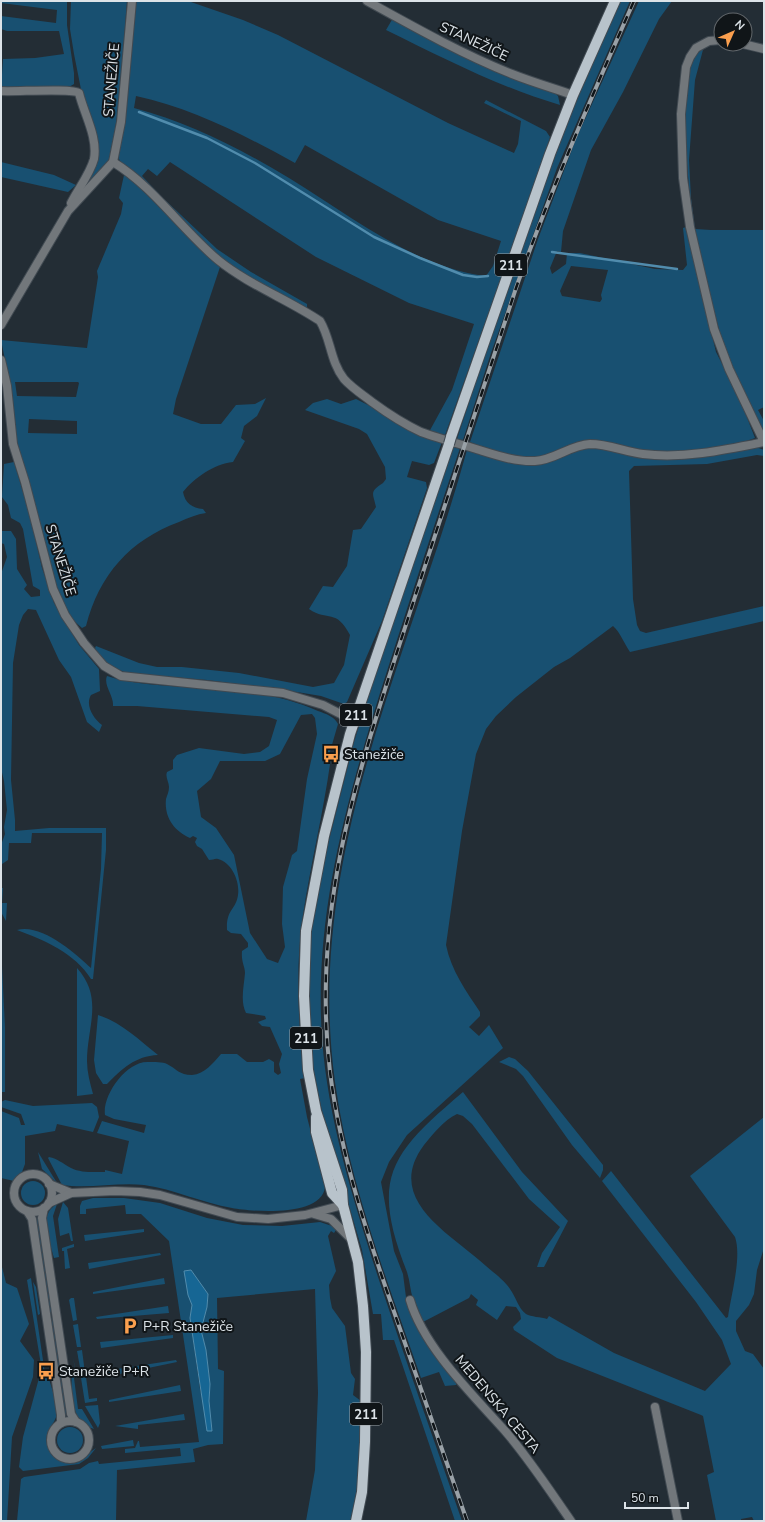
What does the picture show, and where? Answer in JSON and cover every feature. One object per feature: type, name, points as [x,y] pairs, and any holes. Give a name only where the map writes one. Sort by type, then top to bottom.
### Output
[{"type":"main road","name":"211","points":[[356,1521],[364,1474],[366,1352],[358,1262],[343,1205],[342,1190],[316,1111],[308,1070],[305,1028],[304,962],[306,931],[312,890],[324,836],[354,721],[550,154],[615,1]]},
{"type":"street","name":"STANEŽIČE","points":[[68,211],[113,162],[121,122],[132,1]]},
{"type":"street","name":"STANEŽIČE","points":[[367,1],[489,64],[574,95]]},
{"type":"street","points":[[113,162],[132,175],[200,244],[235,273],[320,321],[325,330],[336,367],[345,379],[361,394],[386,412],[421,432],[502,457],[535,461],[546,459],[580,445],[590,444],[644,454],[678,454],[726,450],[764,442],[729,368],[714,329],[690,227],[683,178],[681,114],[686,67],[696,48],[709,40],[713,40]]},
{"type":"street","points":[[753,46],[764,49]]},
{"type":"street","name":"STANEŽIČE","points":[[1,91],[26,92],[69,89],[79,93],[93,137],[94,159],[68,211],[1,325]]},
{"type":"street","name":"STANEŽIČE","points":[[1,360],[7,386],[13,444],[25,482],[53,589],[65,615],[84,643],[104,666],[121,676],[283,693],[324,705],[354,721]]},
{"type":"street","points":[[61,1423],[32,1220],[27,1211],[19,1205],[15,1196],[18,1182],[26,1176],[35,1174],[43,1177],[49,1184],[52,1196],[42,1218],[71,1414],[76,1422],[85,1428],[88,1434],[89,1443],[84,1453],[72,1459],[60,1456],[52,1446],[52,1433],[61,1423],[67,1421],[76,1422]]},
{"type":"street","points":[[49,1184],[71,1193],[115,1191],[140,1192],[173,1199],[237,1217],[268,1219],[313,1214],[343,1205]]},
{"type":"street","points":[[27,1211],[36,1212],[71,1193]]},
{"type":"street","points":[[313,1214],[331,1219],[353,1240]]},
{"type":"street","name":"MEDENSKA CESTA","points":[[410,1300],[417,1320],[459,1380],[507,1433],[571,1521]]},
{"type":"street","points":[[654,1407],[678,1521]]},
{"type":"shaded area","points":[[1,1],[67,1],[67,25],[74,73],[74,84],[69,87],[1,90],[3,59],[35,58],[64,54],[59,31],[7,31],[1,29],[1,16],[56,23],[57,10],[1,3]]},
{"type":"shaded area","points":[[71,1],[127,1],[119,103],[111,156],[107,163],[78,195],[95,160],[70,29]]},
{"type":"shaded area","points":[[134,1],[188,1],[243,20],[278,35],[448,123],[514,153],[518,144],[521,121],[484,103],[486,100],[546,131],[550,137],[538,175],[445,435],[429,432],[452,390],[474,324],[409,303],[316,257],[170,162],[157,176],[148,169],[142,176],[217,249],[251,272],[307,304],[307,309],[249,278],[219,257],[120,161],[118,157]],"holes":[[[136,96],[157,101],[197,115],[257,142],[295,163],[305,145],[438,220],[501,241],[493,266],[486,276],[460,271],[408,251],[383,238],[289,178],[214,137],[174,121],[134,108]]]},
{"type":"shaded area","points":[[619,1],[630,1],[557,168],[491,353],[463,440],[457,439],[486,351],[569,117]]},
{"type":"shaded area","points":[[639,1],[672,1],[659,19],[623,92],[591,150],[563,231],[561,252],[557,251],[550,268],[552,274],[566,264],[567,253],[580,253],[655,269],[683,270],[687,265],[683,228],[686,227],[716,352],[739,397],[755,438],[716,448],[684,452],[655,453],[639,451],[606,443],[548,457],[531,459],[513,457],[470,442],[538,239],[576,139]],"holes":[[[571,266],[608,270],[601,295],[602,299],[600,302],[562,296],[560,291]]]},
{"type":"shaded area","points":[[393,18],[553,91],[558,96],[560,105],[493,81],[386,30]]},
{"type":"shaded area","points":[[704,46],[695,80],[689,160],[691,198],[695,229],[764,230],[764,407],[758,410],[764,421],[764,437],[728,358],[721,337],[692,226],[684,125],[689,70],[697,52]]},
{"type":"shaded area","points":[[1,162],[54,175],[76,185],[68,192],[1,177]]},
{"type":"shaded area","points":[[124,175],[129,177],[220,267],[176,399],[173,414],[201,424],[221,424],[236,405],[255,404],[266,398],[257,416],[244,426],[241,438],[245,441],[233,462],[226,463],[205,472],[183,492],[187,502],[203,509],[206,513],[192,516],[161,530],[131,549],[108,575],[99,591],[86,626],[82,628],[67,612],[53,577],[17,450],[10,384],[1,340],[87,348],[98,277],[97,271],[121,214],[123,203],[119,198]],"holes":[[[15,382],[78,382],[79,383],[76,397],[17,396]],[[29,419],[77,421],[77,434],[28,433]]]},
{"type":"shaded area","points":[[327,399],[341,404],[356,399],[442,442],[434,463],[429,465],[412,461],[407,477],[426,482],[427,488],[382,621],[347,702],[344,704],[321,696],[207,680],[126,673],[105,663],[98,655],[95,648],[96,646],[139,663],[157,667],[182,667],[239,673],[313,687],[334,683],[344,665],[350,635],[345,627],[336,618],[321,615],[309,609],[323,586],[333,587],[347,566],[353,530],[361,529],[376,507],[373,493],[386,479],[385,467],[367,434],[359,429],[305,410],[313,403]]},
{"type":"shaded area","points":[[454,445],[460,448],[380,693],[344,820],[328,906],[323,949],[321,993],[322,1038],[325,1069],[336,1129],[351,1189],[378,1277],[462,1521],[455,1521],[394,1340],[383,1340],[381,1314],[373,1314],[362,1250],[324,1120],[314,1075],[311,1051],[308,991],[311,931],[325,856],[354,742]]},
{"type":"shaded area","points":[[592,447],[705,456],[756,447],[764,450],[764,456],[757,455],[707,464],[634,466],[629,471],[633,599],[637,625],[640,631],[646,633],[764,606],[764,621],[630,652],[620,634],[613,626],[570,658],[554,667],[516,697],[496,716],[486,729],[476,754],[462,831],[446,945],[455,972],[480,1012],[480,1016],[469,1027],[479,1036],[489,1025],[503,1048],[407,1135],[389,1162],[381,1182],[394,1251],[403,1274],[407,1305],[426,1341],[457,1382],[456,1385],[445,1386],[439,1372],[421,1378],[371,1232],[350,1158],[341,1120],[335,1082],[329,999],[334,918],[348,838],[368,760],[467,450],[515,463]]},
{"type":"shaded area","points":[[14,462],[29,512],[42,568],[54,603],[79,645],[99,669],[100,691],[91,695],[89,699],[89,707],[93,715],[102,725],[99,732],[87,722],[71,677],[59,660],[36,610],[28,609],[23,615],[19,625],[13,663],[11,780],[15,831],[49,828],[106,828],[106,850],[93,979],[91,979],[76,962],[58,948],[17,930],[26,929],[47,935],[67,948],[91,968],[101,869],[102,833],[32,833],[31,843],[9,843],[8,860],[2,864],[1,879],[1,845],[5,834],[4,827],[7,810],[1,768],[1,574],[7,557],[4,544],[1,543],[1,531],[11,531],[16,539],[17,569],[27,585],[24,589],[31,597],[40,596],[40,590],[33,586],[23,529],[20,523],[11,518],[8,505],[2,497],[4,464]]},
{"type":"shaded area","points":[[107,676],[145,684],[234,691],[269,696],[286,700],[327,714],[338,724],[329,755],[331,757],[306,895],[299,956],[299,1017],[305,1078],[300,1079],[307,1117],[325,1187],[321,1197],[312,1204],[286,1210],[255,1211],[221,1206],[144,1185],[62,1185],[48,1158],[49,1157],[60,1161],[79,1171],[105,1172],[105,1170],[122,1174],[129,1141],[97,1133],[102,1121],[144,1133],[146,1125],[114,1119],[105,1115],[105,1107],[108,1098],[118,1080],[132,1067],[141,1063],[163,1063],[181,1073],[192,1075],[201,1073],[221,1054],[237,1054],[247,1062],[263,1062],[269,1059],[274,1062],[274,1072],[278,1075],[281,1073],[279,1064],[282,1054],[270,1027],[262,1026],[258,1022],[266,1019],[265,1016],[246,1013],[243,1004],[245,973],[242,951],[248,947],[248,943],[241,934],[231,933],[227,930],[228,918],[238,895],[238,884],[234,873],[223,861],[217,859],[209,860],[202,849],[197,846],[195,842],[197,838],[193,836],[190,838],[179,831],[171,823],[166,806],[169,787],[167,772],[173,769],[173,760],[177,755],[199,748],[244,754],[260,752],[269,746],[277,720],[269,717],[137,706],[113,706],[106,679]],"holes":[[[312,714],[315,718],[317,734],[307,779],[297,851],[292,855],[283,887],[282,924],[285,947],[278,963],[267,959],[250,933],[234,855],[216,828],[201,817],[197,791],[211,779],[220,761],[265,761],[280,754],[301,715]]]},
{"type":"shaded area","points":[[1,888],[3,888],[2,903],[7,903],[6,921],[1,912]]},
{"type":"shaded area","points":[[1,946],[5,1027],[5,1092],[1,1092]]},
{"type":"shaded area","points":[[77,968],[85,979],[90,990],[92,1002],[87,1061],[93,1094],[77,1096]]},
{"type":"shaded area","points":[[98,1015],[122,1027],[158,1055],[142,1058],[130,1064],[107,1084],[103,1084],[96,1073],[94,1060]]},
{"type":"shaded area","points":[[509,1057],[515,1059],[528,1071],[603,1165],[600,1178],[572,1145],[523,1076],[516,1069],[499,1062]]},
{"type":"shaded area","points":[[463,1092],[522,1172],[568,1221],[544,1267],[537,1267],[542,1253],[560,1227],[529,1199],[472,1124],[463,1116],[457,1114],[443,1124],[431,1136],[424,1145],[413,1165],[411,1183],[416,1199],[426,1214],[440,1228],[508,1286],[521,1309],[526,1314],[547,1319],[549,1316],[614,1353],[705,1391],[731,1364],[722,1340],[696,1302],[602,1181],[611,1171],[726,1318],[728,1317],[737,1265],[737,1245],[735,1237],[690,1176],[764,1117],[764,1248],[757,1270],[754,1294],[749,1305],[736,1321],[736,1331],[745,1351],[753,1354],[764,1369],[764,1521],[754,1521],[752,1517],[741,1519],[741,1521],[716,1521],[707,1475],[714,1472],[703,1416],[557,1358],[514,1330],[513,1327],[521,1319],[520,1313],[516,1307],[506,1306],[497,1320],[476,1305],[478,1300],[471,1294],[469,1298],[423,1322],[414,1302],[408,1275],[396,1240],[390,1213],[389,1190],[394,1170],[403,1151],[418,1133]]},
{"type":"shaded area","points":[[5,1100],[33,1106],[92,1103],[97,1107],[99,1117],[93,1132],[57,1124],[55,1131],[25,1136],[25,1164],[22,1172],[14,1181],[1,1178],[1,1111],[19,1118],[21,1125],[25,1125],[21,1114],[1,1107],[1,1102]]},
{"type":"shaded area","points":[[38,1152],[57,1183],[42,1169]]},
{"type":"shaded area","points":[[33,1181],[42,1184],[45,1193],[42,1202],[33,1205],[24,1202],[21,1193],[24,1184]]},
{"type":"shaded area","points":[[93,1198],[124,1198],[160,1203],[207,1218],[243,1225],[282,1226],[320,1222],[332,1226],[336,1230],[334,1233],[331,1231],[328,1236],[336,1271],[329,1285],[330,1298],[332,1308],[345,1326],[351,1373],[355,1379],[353,1395],[361,1401],[358,1481],[352,1521],[306,1521],[315,1470],[318,1393],[315,1289],[217,1298],[218,1369],[224,1371],[223,1444],[208,1445],[193,1449],[195,1462],[117,1470],[116,1521],[17,1521],[21,1479],[24,1477],[80,1469],[89,1463],[98,1461],[99,1464],[181,1456],[180,1448],[125,1453],[125,1449],[135,1448],[138,1441],[140,1447],[199,1442],[169,1241],[141,1214],[126,1214],[125,1205],[86,1209],[86,1214],[80,1214],[80,1206],[82,1201]],"holes":[[[191,1270],[208,1294],[207,1307],[201,1330],[206,1350],[210,1384],[209,1401],[212,1431],[200,1389],[190,1318],[192,1305]]]},
{"type":"shaded area","points":[[63,1202],[68,1208],[73,1241],[71,1241],[69,1233],[60,1236],[58,1219]]},
{"type":"shaded area","points":[[57,1204],[53,1216],[59,1257],[54,1258],[46,1229],[46,1221],[51,1209]]},
{"type":"shaded area","points":[[39,1218],[53,1312],[48,1313],[34,1219]]},
{"type":"shaded area","points":[[144,1229],[144,1232],[85,1241],[84,1235]]},
{"type":"shaded area","points":[[74,1244],[74,1247],[67,1249],[70,1268],[65,1269],[64,1251],[62,1251],[62,1248]]},
{"type":"shaded area","points":[[160,1253],[161,1255],[89,1269],[88,1263]]},
{"type":"shaded area","points":[[1,1263],[6,1283],[17,1288],[29,1324],[20,1341],[34,1360],[33,1377],[12,1437],[7,1521],[1,1521]]},
{"type":"shaded area","points":[[191,1270],[208,1294],[207,1307],[201,1330],[206,1350],[210,1384],[209,1401],[212,1431],[207,1431],[190,1318],[192,1305],[188,1295],[184,1271]]},
{"type":"shaded area","points":[[31,1278],[45,1374],[48,1373],[57,1410],[55,1420],[47,1435],[48,1447],[54,1456],[59,1460],[70,1463],[82,1460],[96,1448],[88,1458],[79,1464],[23,1471],[19,1467],[23,1437],[39,1378],[41,1365],[27,1280]]},
{"type":"shaded area","points":[[164,1278],[165,1284],[93,1294],[93,1292]]},
{"type":"shaded area","points":[[33,1282],[36,1287],[40,1314],[38,1315]]},
{"type":"shaded area","points":[[74,1298],[77,1320],[73,1321],[69,1300]]},
{"type":"shaded area","points":[[168,1306],[169,1313],[97,1319],[96,1317]]},
{"type":"shaded area","points":[[54,1318],[68,1414],[63,1415],[49,1319]]},
{"type":"shaded area","points":[[78,1324],[81,1347],[77,1347],[73,1325]]},
{"type":"shaded area","points":[[173,1335],[173,1338],[101,1348],[100,1342]]},
{"type":"shaded area","points":[[82,1350],[85,1373],[81,1373],[77,1351]]},
{"type":"shaded area","points":[[73,1357],[77,1378],[74,1378],[78,1409],[82,1409],[94,1429],[86,1425],[76,1412],[72,1396],[71,1370],[75,1369]]},
{"type":"shaded area","points":[[176,1360],[177,1362],[105,1377],[104,1371]]},
{"type":"shaded area","points":[[86,1377],[89,1399],[97,1398],[97,1401],[85,1403],[81,1378]]},
{"type":"shaded area","points":[[180,1385],[181,1391],[109,1402],[109,1400]]},
{"type":"shaded area","points":[[98,1405],[100,1423],[98,1428],[85,1406]]},
{"type":"shaded area","points":[[184,1414],[185,1420],[138,1425],[138,1429],[115,1426]]},
{"type":"shaded area","points":[[70,1427],[79,1431],[83,1440],[79,1449],[70,1453],[61,1449],[57,1440],[61,1431]]},
{"type":"shaded area","points":[[133,1440],[134,1446],[102,1449],[101,1446]]},
{"type":"waterway","points":[[139,112],[207,138],[255,163],[374,237],[420,258],[463,275],[477,277],[488,276]]},
{"type":"waterway","points":[[552,252],[677,269]]},
{"type":"railway","points":[[467,1521],[367,1232],[341,1137],[330,1072],[326,1010],[327,950],[334,892],[344,835],[358,778],[393,664],[529,251],[587,107],[634,1]]},
{"type":"place","name":"Stanežiče","points":[[331,754]]},
{"type":"place","name":"P+R Stanežiče","points":[[130,1326]]},
{"type":"place","name":"Stanežiče P+R","points":[[46,1371]]}]
